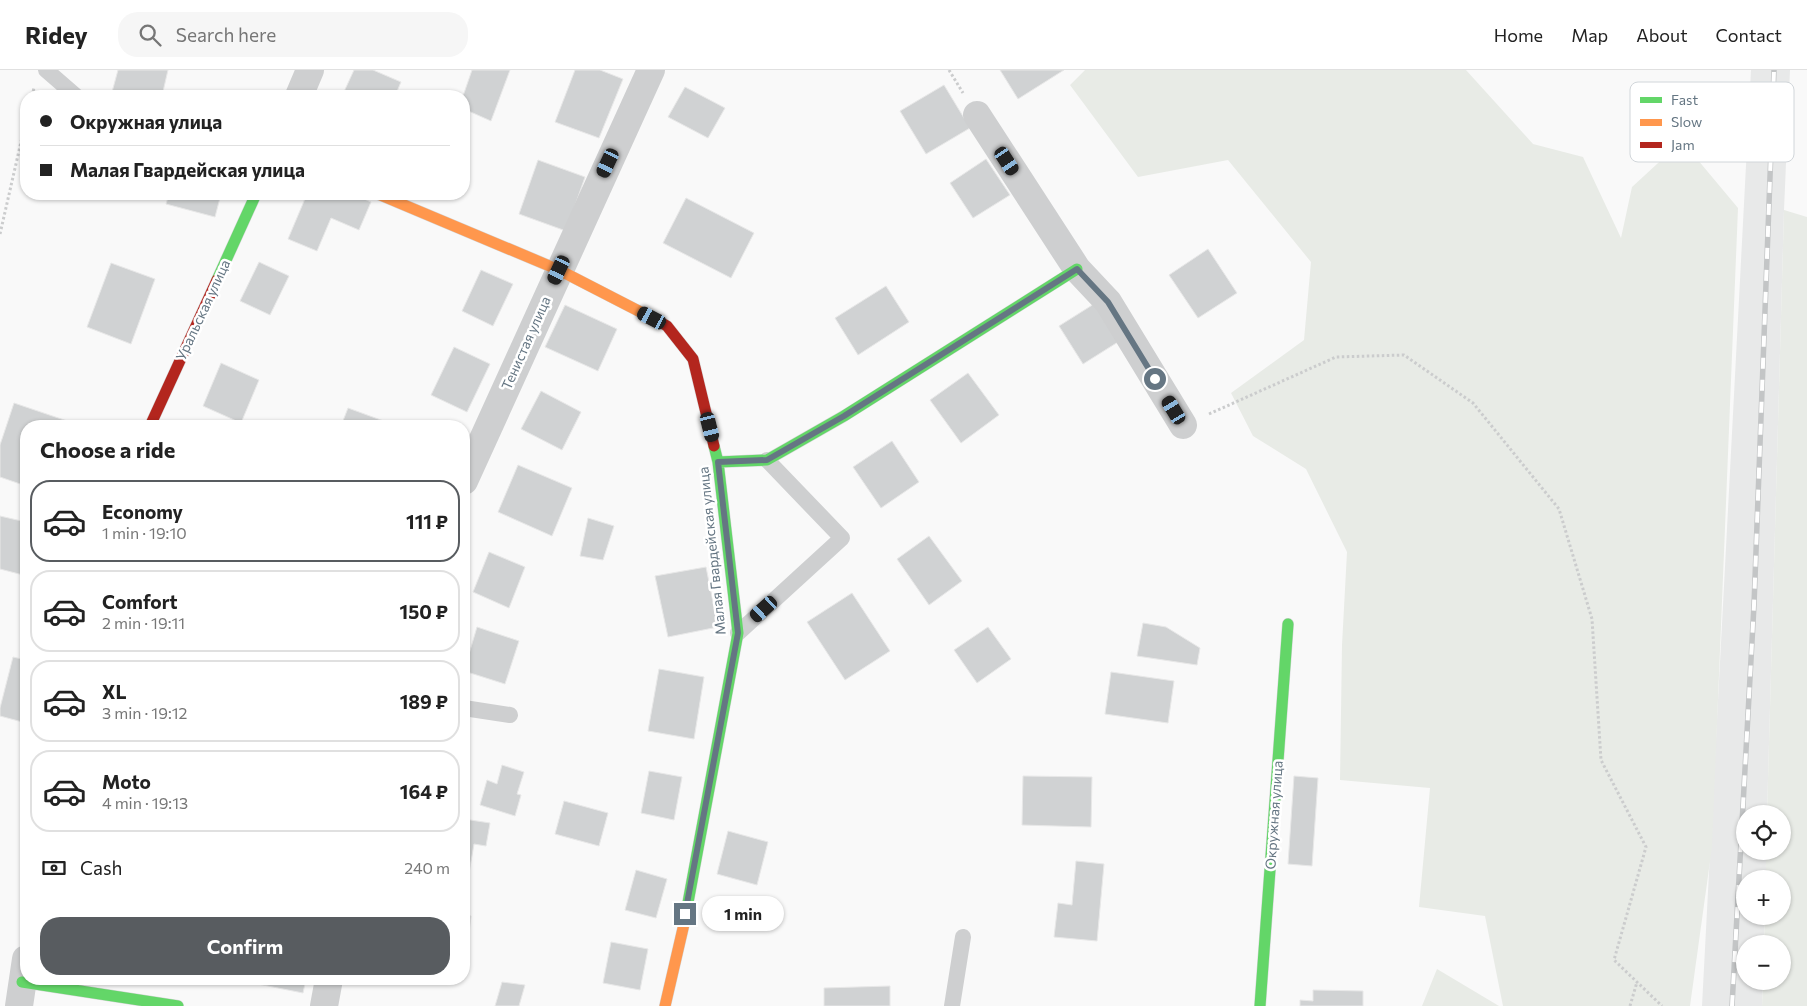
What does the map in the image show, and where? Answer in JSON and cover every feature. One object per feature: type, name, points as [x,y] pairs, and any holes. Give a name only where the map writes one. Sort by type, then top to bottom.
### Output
[{"type":"street","points":[[302,90],[310,70]]},
{"type":"street","name":"Тенистая улица","points":[[470,468],[651,70]]},
{"type":"street","points":[[977,115],[1077,269],[1108,302],[1183,426]]},
{"type":"street","name":"Уральская улица","points":[[153,420],[253,200]]},
{"type":"street","name":"Малая Гвардейская улица","points":[[392,200],[559,270],[668,326],[693,359],[718,462],[738,633],[682,933],[665,1006]]},
{"type":"street","points":[[718,462],[767,460],[844,416],[1077,269]]},
{"type":"street","name":"Окружная улица","points":[[1260,1006],[1288,624]]},
{"type":"street","points":[[36,985],[178,1006]]},
{"type":"street","points":[[324,1006],[328,985]]},
{"type":"lane","points":[[46,70],[69,90]]},
{"type":"lane","points":[[738,633],[842,538],[767,460]]},
{"type":"lane","points":[[470,709],[510,715]]},
{"type":"lane","points":[[952,1006],[963,937]]},
{"type":"path","points":[[0,234],[20,146]]},
{"type":"path","points":[[1183,426],[1336,357],[1404,355],[1474,403],[1480,410],[1559,509],[1592,619],[1602,760],[1646,847],[1614,960],[1662,1006]]},
{"type":"path","points":[[1630,1006],[1636,982]]},
{"type":"shaded area","points":[[1085,70],[1466,70],[1533,144],[1583,157],[1621,238],[1632,187],[1659,162],[1700,162],[1738,208],[1712,847],[1690,1006],[1503,1006],[1485,916],[1419,907],[1430,788],[1340,780],[1342,645],[1347,552],[1306,469],[1253,436],[1231,393],[1304,340],[1311,262],[1228,160],[1138,177],[1070,85]]},
{"type":"shaded area","points":[[1751,70],[1790,70],[1789,82],[1750,82]]},
{"type":"shaded area","points":[[1746,162],[1786,162],[1767,805],[1736,805],[1736,860],[1766,860],[1766,870],[1736,870],[1736,925],[1765,925],[1764,935],[1736,935],[1736,990],[1763,990],[1762,1006],[1702,1006]]},
{"type":"shaded area","points":[[1784,210],[1807,217],[1807,1006],[1762,1006],[1763,990],[1791,990],[1791,935],[1764,935],[1765,925],[1791,925],[1791,870],[1766,870],[1766,860],[1791,860],[1791,805],[1767,805]]},
{"type":"shaded area","points":[[1437,969],[1499,1006],[1422,1006]]},
{"type":"building","points":[[118,70],[168,70],[163,90],[113,90]]},
{"type":"building","points":[[354,70],[373,70],[401,82],[398,90],[345,90]]},
{"type":"building","points":[[472,70],[510,70],[491,121],[470,112],[470,90],[465,90]]},
{"type":"building","points":[[575,70],[600,70],[623,79],[599,138],[555,122]]},
{"type":"building","points":[[1000,70],[1064,70],[1018,99]]},
{"type":"building","points":[[944,85],[970,128],[926,154],[900,111]]},
{"type":"building","points":[[685,87],[725,108],[708,138],[668,117]]},
{"type":"building","points":[[986,159],[1010,195],[973,218],[950,183]]},
{"type":"building","points":[[538,160],[585,177],[566,231],[519,214]]},
{"type":"building","points":[[686,198],[754,233],[731,278],[663,243]]},
{"type":"building","points":[[167,200],[219,200],[215,217],[166,204]]},
{"type":"building","points":[[304,200],[366,200],[371,202],[359,230],[331,218],[317,251],[288,239]]},
{"type":"building","points":[[1208,249],[1237,293],[1198,318],[1169,275]]},
{"type":"building","points":[[259,262],[289,276],[270,315],[240,301]]},
{"type":"building","points":[[111,263],[155,279],[131,344],[87,327]]},
{"type":"building","points":[[481,270],[513,284],[493,326],[462,311]]},
{"type":"building","points":[[886,286],[909,322],[858,355],[835,318]]},
{"type":"building","points":[[1094,304],[1118,342],[1083,364],[1059,326]]},
{"type":"building","points":[[565,305],[617,329],[598,371],[545,347]]},
{"type":"building","points":[[454,347],[490,364],[467,412],[431,395]]},
{"type":"building","points":[[221,363],[259,380],[242,420],[234,420],[203,406]]},
{"type":"building","points":[[968,373],[999,415],[961,443],[930,400]]},
{"type":"building","points":[[541,391],[581,412],[562,450],[521,429]]},
{"type":"building","points":[[14,403],[64,420],[20,420],[20,484],[0,477],[0,445]]},
{"type":"building","points":[[348,408],[381,420],[343,420]]},
{"type":"building","points":[[892,441],[919,482],[881,508],[853,467]]},
{"type":"building","points":[[518,465],[572,488],[552,536],[498,512]]},
{"type":"building","points":[[0,516],[20,521],[20,574],[0,569]]},
{"type":"building","points":[[588,518],[614,526],[603,560],[580,556]]},
{"type":"building","points":[[929,536],[962,581],[929,605],[897,559]]},
{"type":"building","points":[[489,552],[525,567],[509,608],[473,592]]},
{"type":"building","points":[[706,567],[718,627],[668,637],[655,576]]},
{"type":"building","points":[[852,593],[890,651],[845,680],[807,622]]},
{"type":"building","points":[[1143,623],[1166,627],[1200,648],[1197,665],[1137,656]]},
{"type":"building","points":[[477,627],[519,641],[505,684],[470,673],[470,651]]},
{"type":"building","points":[[988,627],[1011,659],[977,683],[954,650]]},
{"type":"building","points":[[13,657],[20,659],[20,721],[0,716],[0,708]]},
{"type":"building","points":[[659,669],[704,677],[694,739],[648,731]]},
{"type":"building","points":[[1111,672],[1174,681],[1168,723],[1105,714]]},
{"type":"building","points":[[502,765],[524,772],[517,794],[521,795],[515,816],[480,805],[487,780],[497,784]]},
{"type":"building","points":[[649,771],[682,777],[674,820],[641,813]]},
{"type":"building","points":[[1023,776],[1092,777],[1091,827],[1022,825]]},
{"type":"building","points":[[1294,776],[1318,778],[1312,866],[1288,864]]},
{"type":"building","points":[[564,801],[608,813],[599,846],[555,834]]},
{"type":"building","points":[[470,820],[490,823],[486,846],[474,844],[470,867]]},
{"type":"building","points":[[728,831],[768,842],[757,885],[717,874]]},
{"type":"building","points":[[1076,861],[1104,864],[1097,941],[1054,937],[1058,903],[1072,905]]},
{"type":"building","points":[[636,870],[667,879],[656,918],[625,910]]},
{"type":"building","points":[[611,942],[648,949],[640,990],[603,983]]},
{"type":"building","points":[[502,982],[525,985],[519,1006],[495,1006]]},
{"type":"building","points":[[263,985],[305,985],[303,993]]},
{"type":"building","points":[[890,986],[890,1006],[824,1006],[824,988]]},
{"type":"building","points":[[1313,990],[1363,991],[1363,1006],[1300,1006],[1300,1000],[1313,1001]]},
{"type":"railway","points":[[1774,70],[1774,82]]},
{"type":"railway","points":[[1732,1006],[1754,605],[1771,162]]},
{"type":"traffic: fast","points":[[217,280],[253,200]]},
{"type":"traffic: fast","points":[[718,462],[767,460],[844,416],[1077,269]]},
{"type":"traffic: fast","points":[[684,924],[738,633],[718,462],[714,446]]},
{"type":"traffic: fast","points":[[1260,1006],[1288,624]]},
{"type":"traffic: fast","points":[[42,985],[178,1006]]},
{"type":"traffic: slow","points":[[392,200],[559,270],[660,322]]},
{"type":"traffic: slow","points":[[665,1006],[684,924]]},
{"type":"traffic: jam","points":[[153,420],[217,280]]},
{"type":"traffic: jam","points":[[660,322],[667,326],[693,359],[714,446]]},
{"type":"route","points":[[685,914],[738,633],[718,462],[767,460],[844,416],[1077,269],[1108,302],[1155,379]]}]
